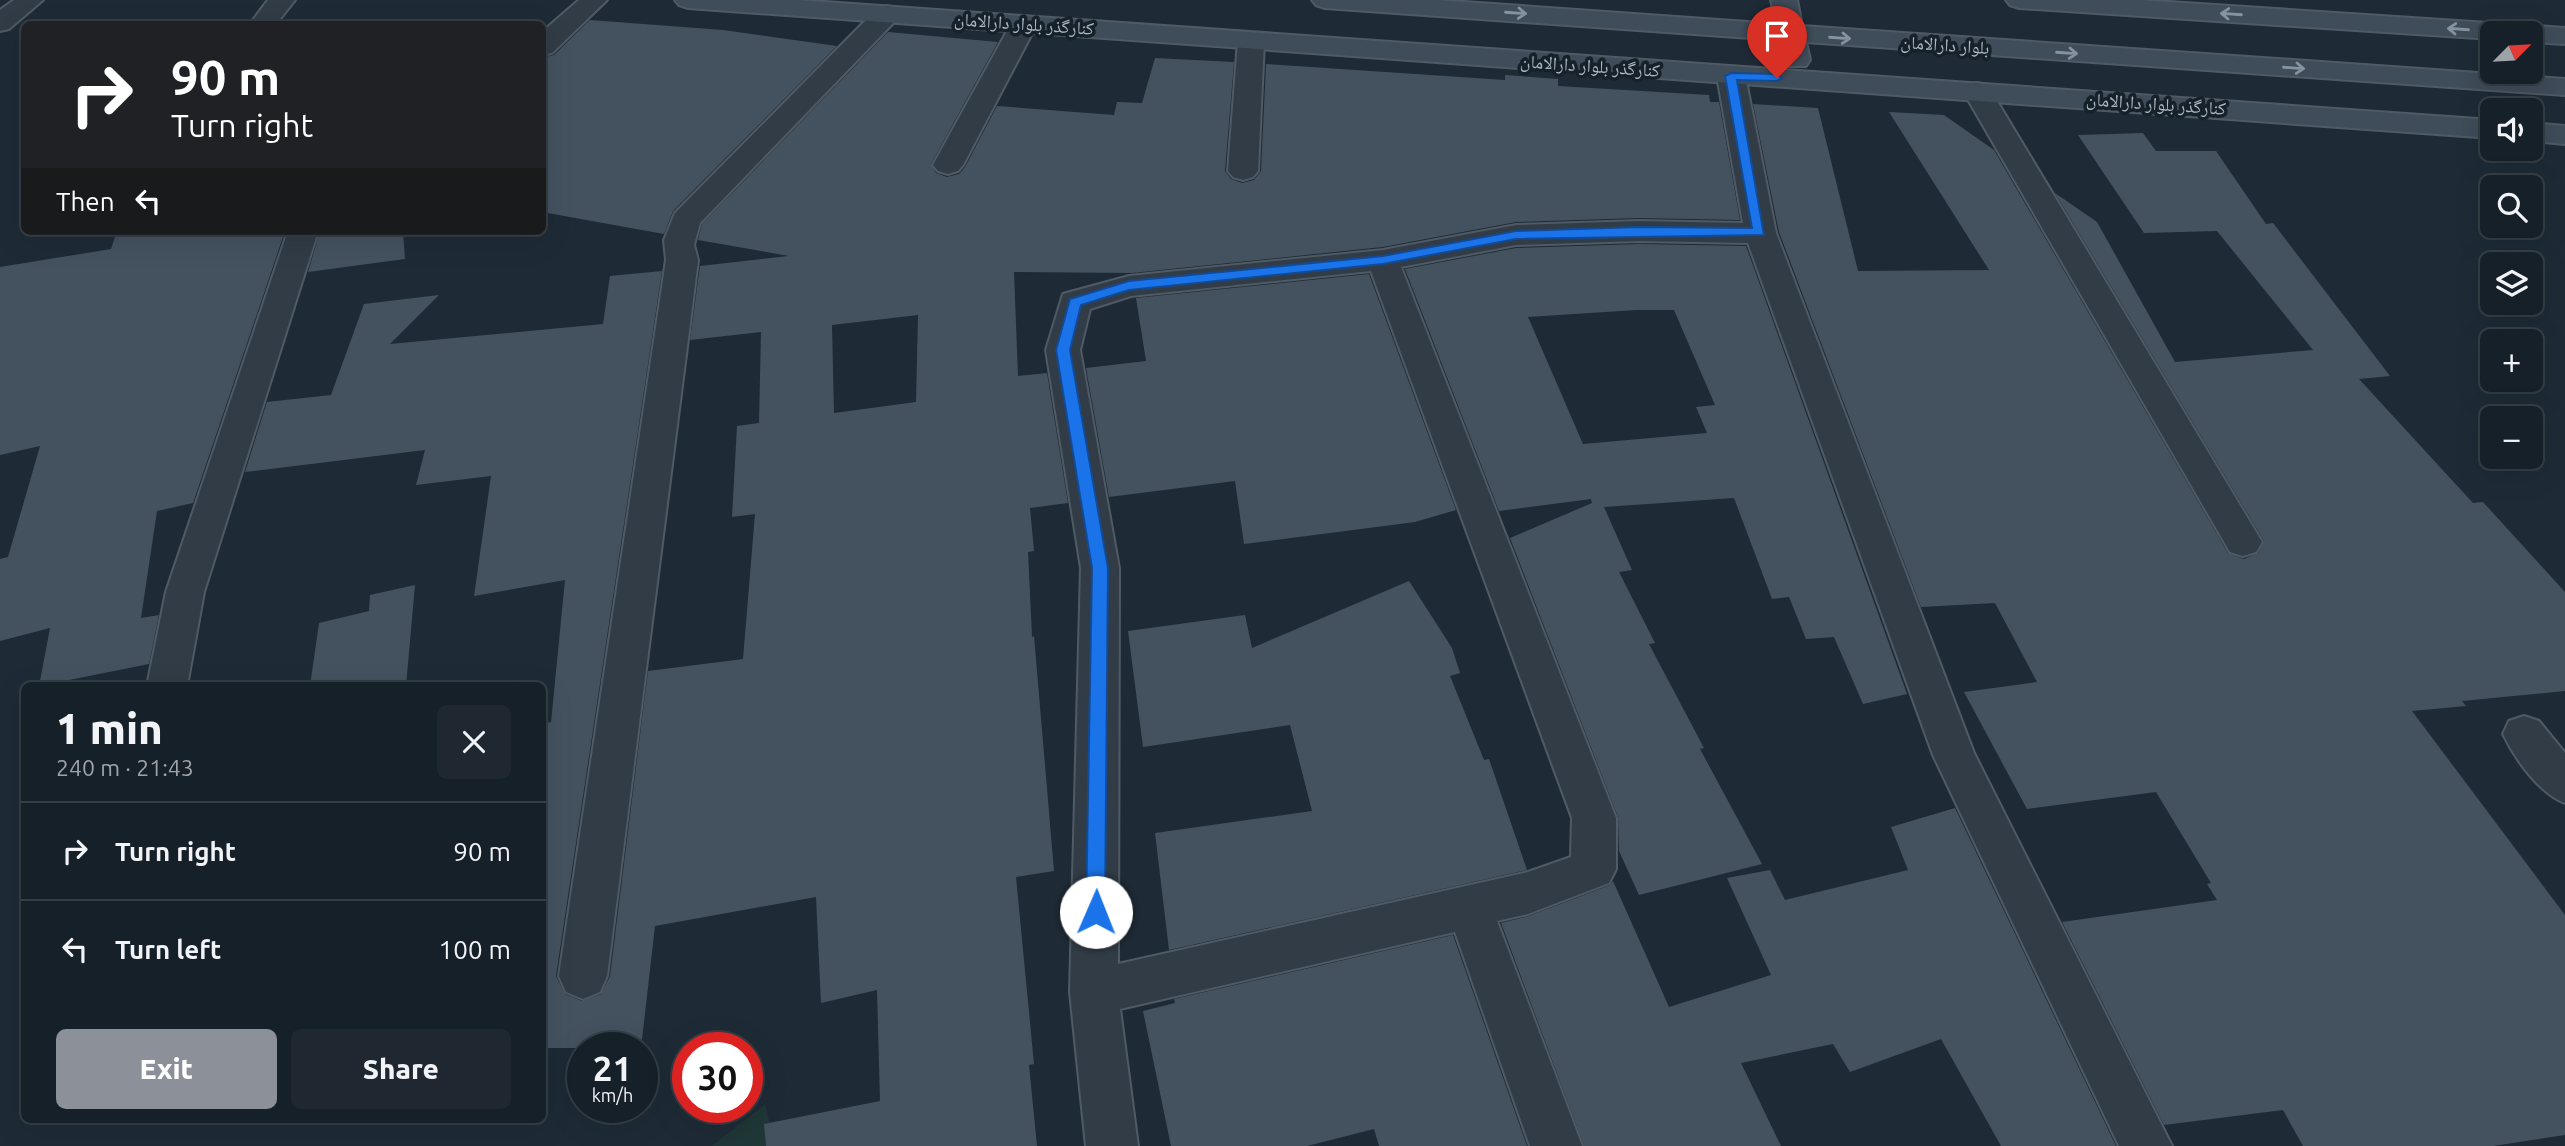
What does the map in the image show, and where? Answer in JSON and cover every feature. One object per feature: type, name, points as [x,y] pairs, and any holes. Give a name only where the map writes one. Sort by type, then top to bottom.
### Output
[{"type":"main road","name":"کنارگذر بلوار دارالامان","points":[[688,0],[2480,128]]},
{"type":"main road","name":"بلوار دارالامان","points":[[1325,0],[1791,35],[2565,87]]},
{"type":"main road","points":[[1784,0],[1800,79]]},
{"type":"main road","points":[[2019,0],[2480,30]]},
{"type":"main road","points":[[2543,34],[2565,36]]},
{"type":"main road","points":[[2543,133],[2565,135]]},
{"type":"street","points":[[0,23],[30,0]]},
{"type":"street","points":[[265,21],[282,0]]},
{"type":"street","points":[[546,43],[594,0]]},
{"type":"street","points":[[583,976],[680,273],[681,260],[677,249],[681,232],[686,220],[887,14]]},
{"type":"street","points":[[948,165],[1024,24]]},
{"type":"street","points":[[1243,171],[1251,41]]},
{"type":"street","points":[[1731,76],[1760,233],[1954,755],[2146,1146]]},
{"type":"street","points":[[1978,91],[2243,541]]},
{"type":"street","points":[[1112,1146],[1094,992],[1100,568],[1063,350],[1075,302],[1129,286],[1383,260],[1516,235],[1639,231],[1760,233]]},
{"type":"street","points":[[168,682],[185,592],[302,235]]},
{"type":"street","points":[[1094,992],[1528,893],[1593,869],[1594,818],[1383,260]]},
{"type":"street","points":[[2524,734],[2565,784]]},
{"type":"street","points":[[1469,907],[1556,1146]]},
{"type":"green space","points":[[765,1104],[775,1146],[712,1146],[741,1123],[763,1123]]},
{"type":"building","points":[[590,20],[723,30],[837,46],[673,211],[664,234],[546,213],[546,57],[554,55]]},
{"type":"building","points":[[888,32],[998,42],[931,164],[936,173],[947,177],[959,174],[965,167],[997,106],[1114,115],[1117,102],[1142,103],[1155,58],[1234,62],[1225,171],[1231,179],[1242,183],[1254,180],[1261,171],[1266,64],[1505,80],[1505,75],[1558,79],[1558,86],[1709,95],[1710,102],[1719,102],[1740,220],[1639,218],[1516,222],[1383,247],[1132,273],[1014,272],[1018,376],[1047,373],[1068,503],[1030,508],[1034,551],[1028,552],[1032,637],[1034,636],[1054,871],[1016,877],[1034,1064],[1029,1065],[1037,1146],[766,1146],[764,1124],[880,1101],[877,990],[821,1003],[816,897],[655,926],[643,1032],[567,1032],[567,1048],[546,1048],[546,723],[551,722],[565,580],[474,596],[491,476],[416,485],[425,450],[245,472],[267,402],[331,395],[364,304],[439,295],[390,344],[603,324],[610,276],[662,271],[556,976],[565,994],[582,1001],[601,994],[610,976],[648,671],[743,659],[755,514],[732,517],[737,426],[759,423],[761,332],[690,340],[700,266],[789,256],[698,240],[702,224]],"holes":[[[918,315],[916,402],[834,413],[832,325]]]},
{"type":"building","points":[[1753,104],[1818,108],[1858,271],[1989,270],[1889,112],[1944,115],[1994,150],[2228,553],[2244,559],[2258,553],[2264,541],[2055,193],[2097,222],[2175,362],[2313,350],[2217,231],[2144,233],[2078,135],[2143,133],[2156,151],[2216,151],[2266,224],[2273,223],[2390,376],[2359,379],[2473,503],[2483,502],[2565,592],[2565,691],[2462,701],[2466,706],[2412,711],[2565,915],[2565,1135],[2493,1146],[2303,1146],[2283,1110],[2164,1125],[2062,922],[2217,900],[2207,884],[2211,883],[2156,792],[2027,809],[1964,692],[2037,682],[1995,603],[1921,607],[1779,232]]},
{"type":"building","points":[[116,235],[284,235],[193,503],[157,511],[141,618],[159,615],[149,664],[59,682],[40,682],[50,628],[0,641],[0,559],[8,557],[40,446],[0,455],[0,267],[111,249]]},
{"type":"building","points":[[319,235],[403,235],[405,259],[308,272]]},
{"type":"building","points":[[1639,244],[1746,246],[1907,694],[1863,704],[1834,637],[1806,639],[1789,597],[1772,599],[1734,498],[1604,507],[1632,570],[1619,572],[1655,643],[1649,644],[1704,748],[1700,749],[1762,864],[1639,895],[1619,851],[1618,817],[1510,538],[1592,503],[1591,499],[1499,511],[1405,269],[1516,248]],"holes":[[[1674,310],[1715,405],[1696,407],[1707,433],[1583,444],[1528,317]]]},
{"type":"building","points":[[1369,274],[1456,510],[1415,522],[1244,544],[1235,481],[1109,497],[1086,368],[1146,361],[1136,298]]},
{"type":"building","points":[[1409,581],[1452,648],[1460,673],[1450,676],[1484,760],[1489,759],[1527,870],[1169,950],[1155,833],[1312,811],[1290,725],[1143,747],[1128,631],[1245,615],[1252,648]]},
{"type":"building","points":[[415,585],[406,682],[311,682],[319,623],[369,611],[370,595]]},
{"type":"building","points":[[1955,808],[2116,1146],[2001,1146],[1941,1039],[1850,1072],[1833,1044],[1741,1063],[1781,1146],[1584,1146],[1501,923],[1529,916],[1610,885],[1613,881],[1669,1007],[1771,975],[1727,878],[1770,870],[1785,900],[1908,870],[1891,827]]},
{"type":"building","points":[[1453,935],[1527,1146],[1379,1146],[1374,1129],[1307,1146],[1171,1146],[1143,1011],[1175,1003],[1174,999]]},
{"type":"route","points":[[1096,912],[1100,568],[1063,350],[1075,302],[1129,286],[1383,260],[1516,235],[1639,231],[1760,233],[1731,76],[1777,78]]}]
